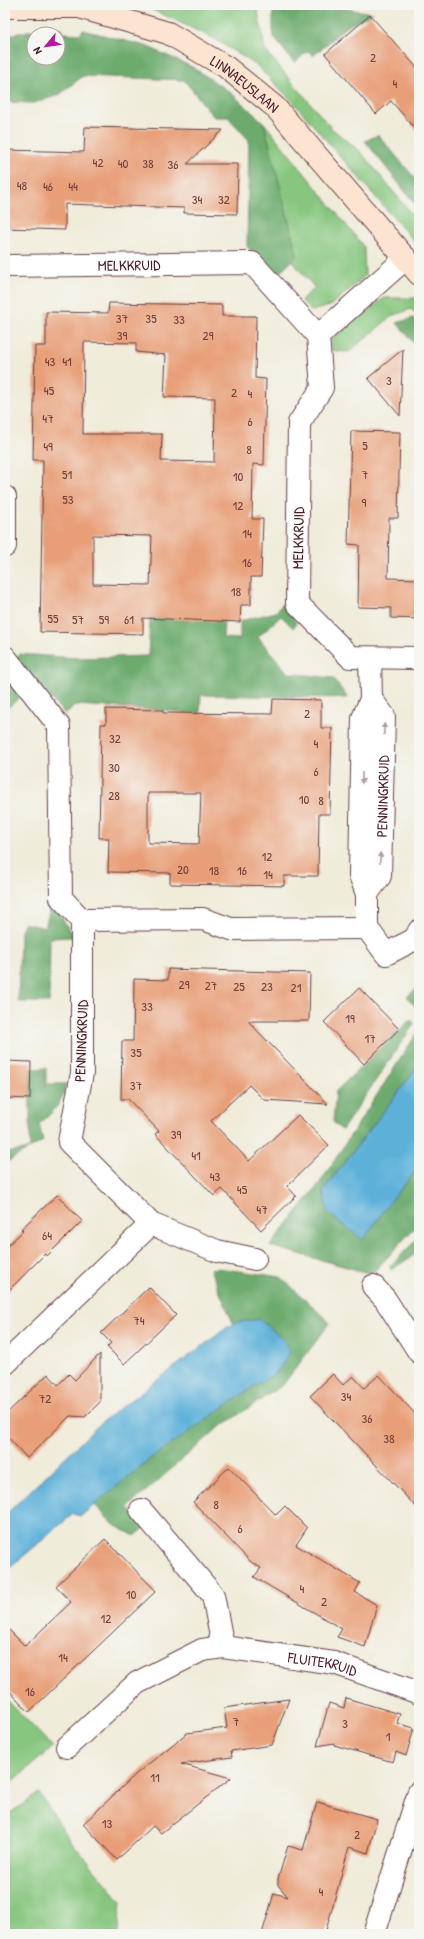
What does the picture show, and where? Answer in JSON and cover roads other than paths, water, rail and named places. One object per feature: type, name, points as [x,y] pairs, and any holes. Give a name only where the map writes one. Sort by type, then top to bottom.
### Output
[{"type":"street","name":"LINNAEUSLAAN","points":[[5,7],[79,7],[168,33],[226,67],[275,107],[412,266]]},
{"type":"street","name":"MELKKRUID","points":[[5,266],[252,263],[318,336],[322,388],[299,423],[297,604],[350,657],[419,658]]},
{"type":"street","points":[[318,336],[412,266]]},
{"type":"street","points":[[5,498],[5,546]]},
{"type":"street","points":[[5,657],[59,726],[61,898],[82,920],[203,919],[231,929],[367,928],[386,954],[415,939],[419,931]]},
{"type":"street","name":"PENNINGKRUID","points":[[367,928],[367,894],[360,875],[360,860],[363,718],[372,699],[370,658]]},
{"type":"street","name":"PENNINGKRUID","points":[[82,920],[82,1073],[69,1142],[151,1224],[216,1251],[255,1259]]},
{"type":"street","points":[[5,1364],[151,1224]]},
{"type":"street","points":[[373,1286],[385,1299],[419,1352]]},
{"type":"street","points":[[140,1510],[213,1595],[223,1647]]},
{"type":"street","name":"FLUITEKRUID","points":[[67,1746],[137,1683],[202,1650],[223,1647],[334,1662],[419,1693]]},
{"type":"street","points":[[374,1934],[419,1792]]},
{"type":"water","points":[[419,1065],[419,1167],[394,1197],[363,1240],[328,1213],[323,1191]]},
{"type":"water","points":[[260,1319],[283,1340],[290,1353],[276,1373],[251,1388],[147,1461],[81,1516],[73,1514],[5,1572],[5,1515],[104,1420],[233,1323]]}]
